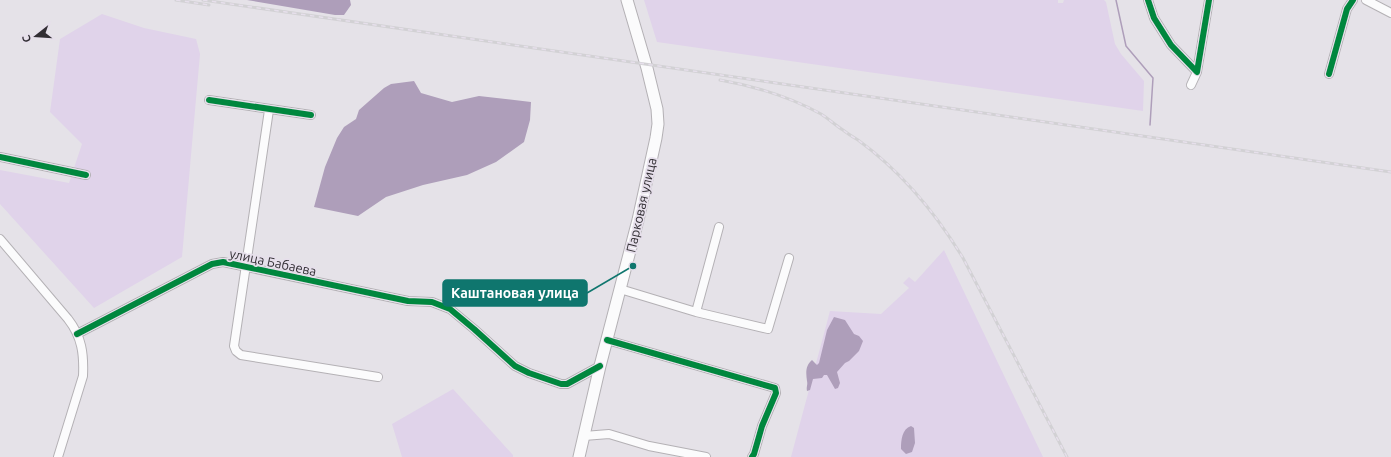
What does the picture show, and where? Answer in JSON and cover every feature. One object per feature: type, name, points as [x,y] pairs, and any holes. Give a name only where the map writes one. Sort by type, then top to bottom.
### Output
[{"type":"main road","name":"Парковая улица","points":[[579,457],[600,366],[645,192],[658,124],[657,109],[647,68],[627,0]]},
{"type":"street","points":[[1148,0],[1154,18],[1171,45],[1196,72]]},
{"type":"street","points":[[1192,85],[1196,72],[1209,0]]},
{"type":"street","points":[[1329,74],[1347,8],[1353,0]]},
{"type":"street","points":[[1366,0],[1391,13]]},
{"type":"street","points":[[209,100],[311,116]]},
{"type":"street","points":[[268,110],[234,346],[236,351],[241,355],[378,377]]},
{"type":"street","points":[[0,157],[86,175]]},
{"type":"street","points":[[696,312],[719,227]]},
{"type":"street","points":[[0,239],[68,319],[78,334],[82,352],[83,376],[58,457]]},
{"type":"street","points":[[620,289],[696,312],[768,329],[789,258]]},
{"type":"street","name":"улица Бабаева","points":[[78,334],[212,264],[223,262],[408,301],[432,302],[450,309],[515,366],[528,373],[561,384],[567,384],[600,366]]},
{"type":"street","points":[[607,340],[775,388],[776,393],[762,426],[752,457]]},
{"type":"street","points":[[584,436],[609,434],[649,446],[705,457]]},
{"type":"shaded area","points":[[247,0],[350,0],[351,5],[344,15],[335,15]]},
{"type":"shaded area","points":[[644,0],[1058,0],[1058,3],[1063,3],[1064,0],[1104,0],[1106,2],[1115,44],[1121,54],[1144,81],[1143,111],[657,42]]},
{"type":"shaded area","points":[[102,14],[144,28],[196,39],[200,54],[182,257],[94,308],[0,204],[0,170],[69,183],[82,144],[50,112],[60,39]]},
{"type":"shaded area","points":[[414,81],[421,93],[452,102],[479,96],[531,102],[530,120],[524,142],[496,162],[467,175],[423,185],[386,197],[358,216],[314,207],[325,167],[337,138],[344,127],[356,119],[359,110],[384,88],[391,84]]},
{"type":"shaded area","points":[[944,250],[1043,457],[791,457],[830,311],[881,314],[909,288],[903,283],[909,277],[915,282]]},
{"type":"shaded area","points":[[834,317],[845,320],[854,334],[859,336],[863,341],[859,351],[837,372],[840,383],[838,388],[835,389],[827,375],[824,375],[822,378],[813,379],[810,390],[807,391],[807,367],[812,360],[817,365],[819,363],[827,330]]},
{"type":"shaded area","points":[[453,389],[513,455],[513,457],[402,457],[392,424]]},
{"type":"shaded area","points":[[911,426],[914,428],[915,443],[912,452],[906,454],[901,449],[902,439],[904,432]]},
{"type":"waterway","points":[[1116,0],[1126,46],[1153,78],[1150,125]]},
{"type":"railway","points":[[176,0],[209,5]]},
{"type":"railway","points":[[203,0],[1391,172]]},
{"type":"railway","points":[[720,80],[746,85],[772,93],[797,102],[821,114],[874,152],[903,179],[929,209],[963,258],[1067,457]]},
{"type":"cycle path","points":[[1148,0],[1154,18],[1171,45],[1197,72],[1209,0]]},
{"type":"cycle path","points":[[1329,74],[1347,9],[1353,0]]},
{"type":"cycle path","points":[[209,100],[311,115]]},
{"type":"cycle path","points":[[0,157],[86,175]]},
{"type":"cycle path","points":[[77,334],[212,264],[223,262],[408,301],[432,302],[450,309],[515,366],[529,373],[561,384],[567,384],[600,366]]},
{"type":"cycle path","points":[[607,340],[775,388],[776,393],[762,426],[752,457]]},
{"type":"place","name":"Каштановая улица","points":[[633,266]]}]
